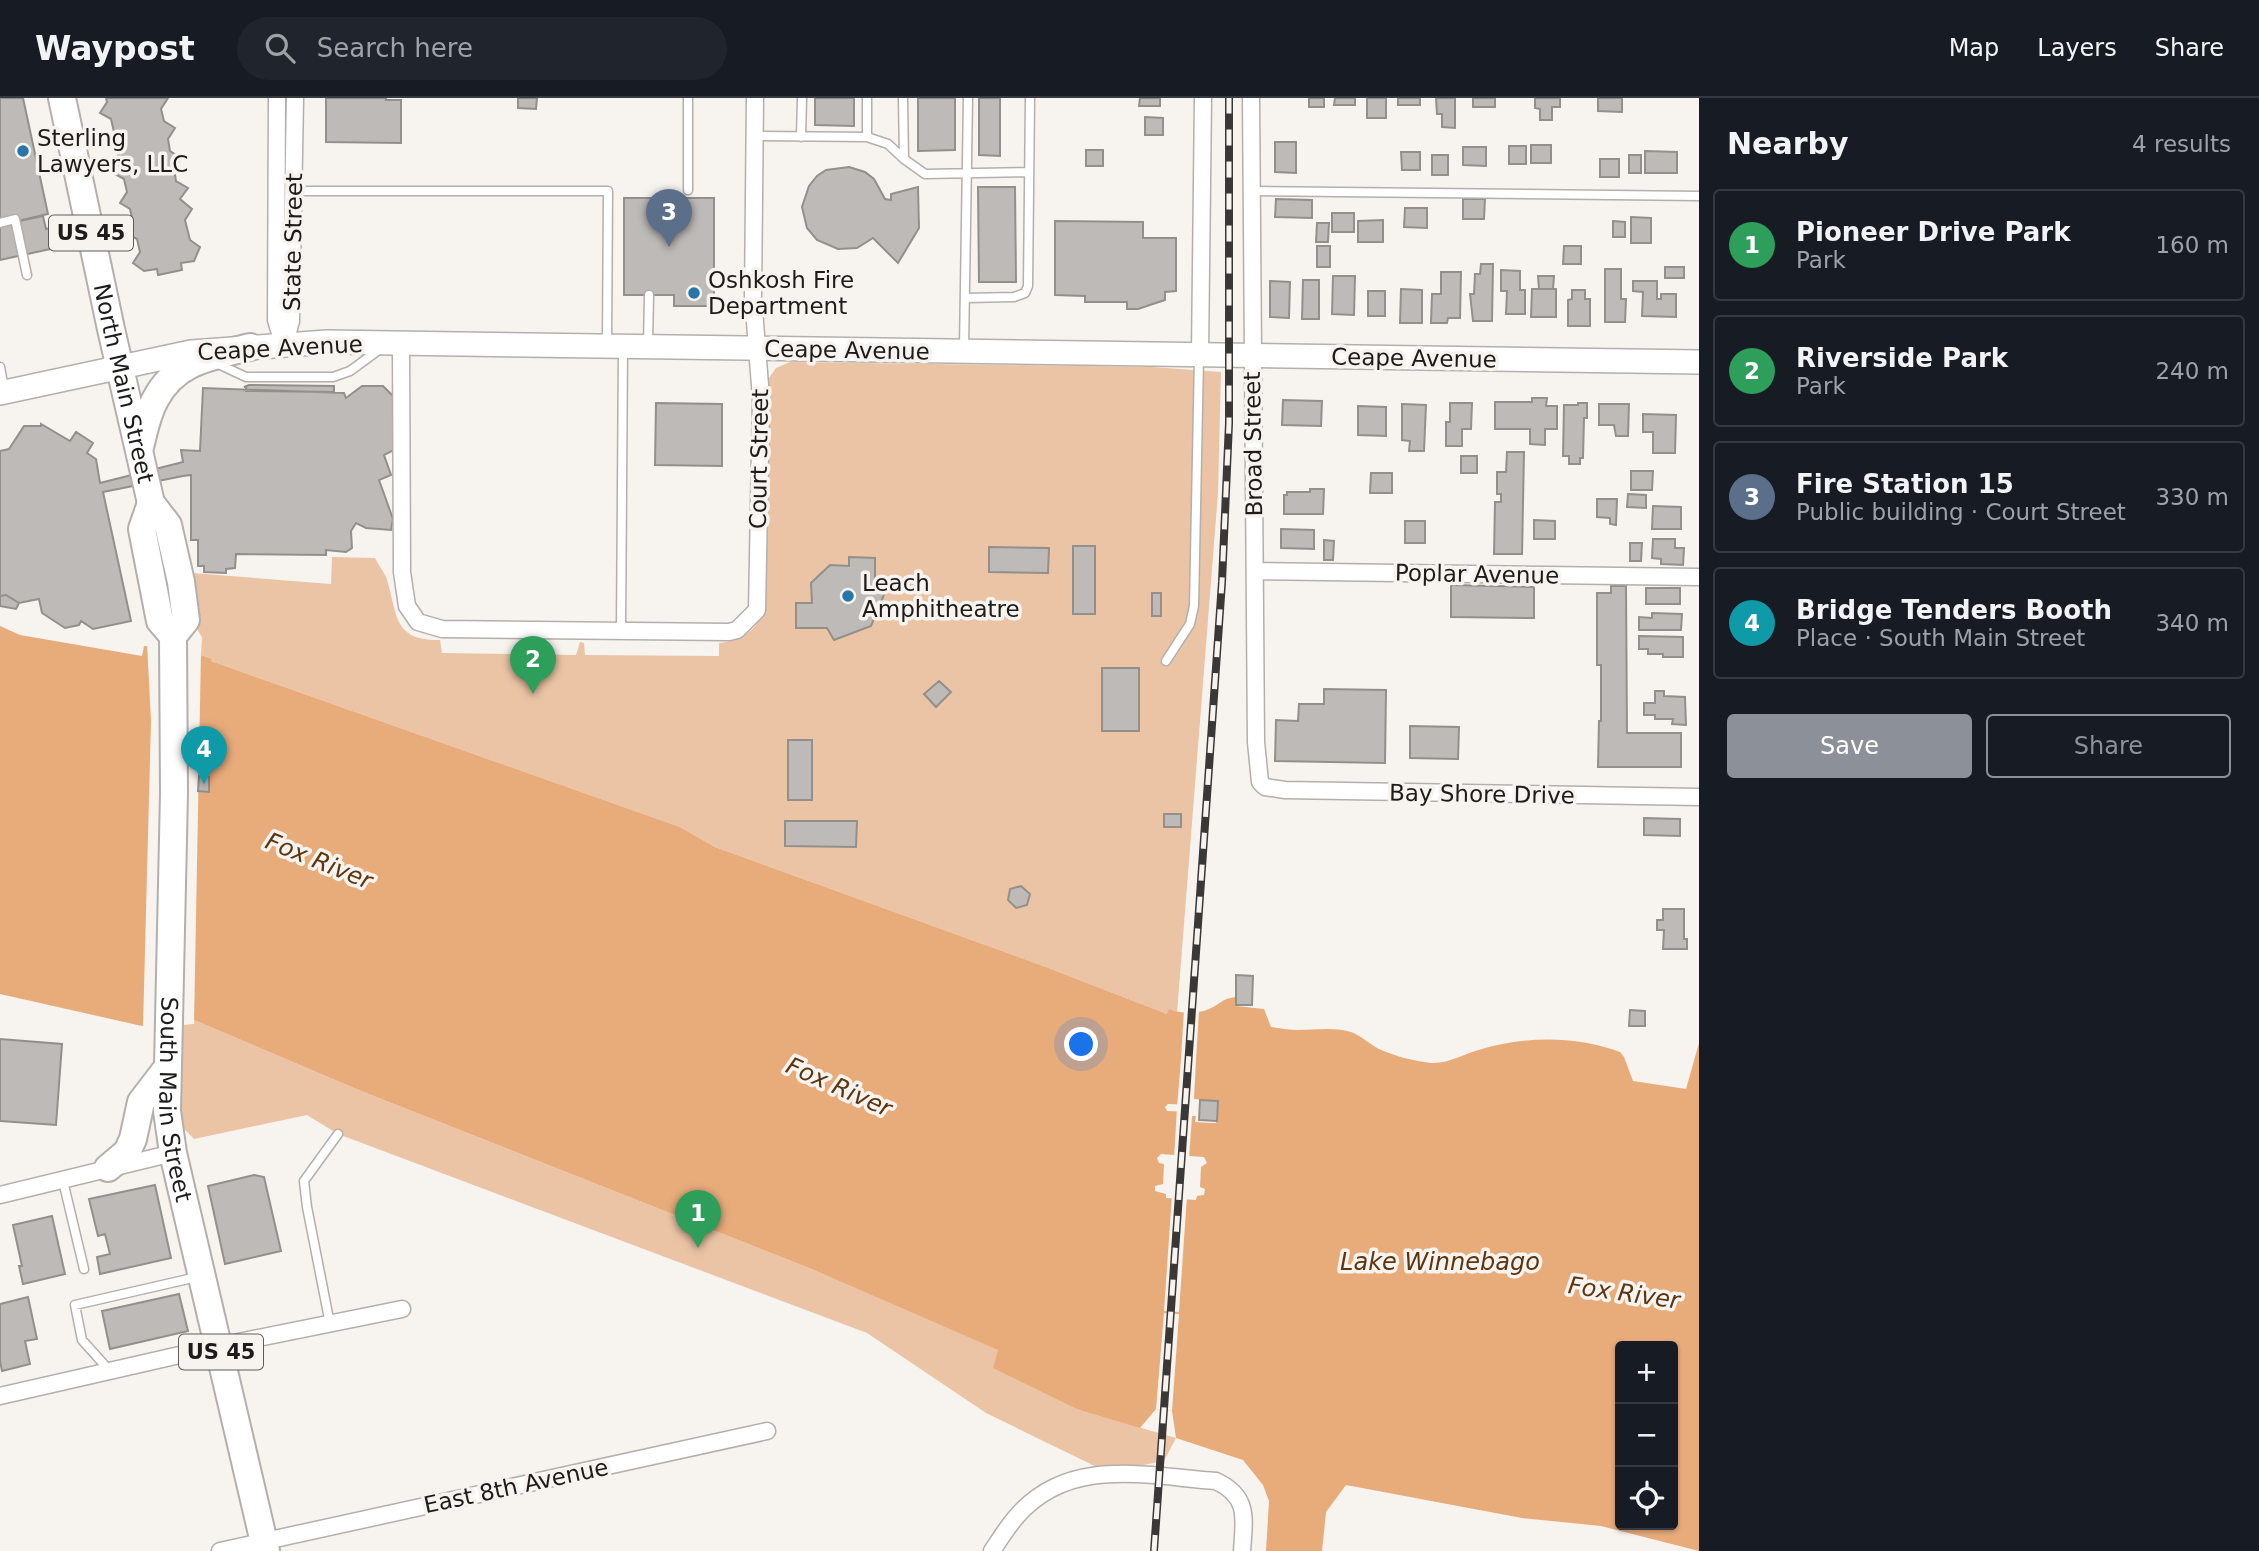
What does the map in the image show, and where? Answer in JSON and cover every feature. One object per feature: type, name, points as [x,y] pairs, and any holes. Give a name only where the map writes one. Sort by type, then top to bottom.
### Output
[{"type":"main road","name":"North Main Street","points":[[62,98],[151,503],[142,529],[160,621],[173,636]]},
{"type":"main road","points":[[140,447],[155,399],[169,378],[198,355],[250,347]]},
{"type":"main road","name":"South Main Street","points":[[173,636],[174,793],[167,1111],[173,1153],[265,1546]]},
{"type":"main road","points":[[108,1168],[127,1152],[133,1139],[141,1102],[166,1068]]},
{"type":"street","name":"State Street","points":[[277,98],[276,320],[284,346]]},
{"type":"street","name":"State Street","points":[[284,346],[291,321],[295,98]]},
{"type":"street","name":"Court Street","points":[[621,631],[737,631],[757,610],[761,398],[753,297],[755,98]]},
{"type":"street","points":[[1200,354],[1203,98]]},
{"type":"street","name":"Broad Street","points":[[1251,98],[1258,775],[1265,787]]},
{"type":"street","name":"Ceape Avenue","points":[[250,347],[327,342],[1699,362]]},
{"type":"street","points":[[396,343],[402,572],[407,606],[413,617],[418,622],[442,629],[621,631]]},
{"type":"street","name":"Ceape Avenue","points":[[2,393],[120,367],[198,355]]},
{"type":"street","name":"Poplar Avenue","points":[[1255,570],[1699,577]]},
{"type":"street","name":"Bay Shore Drive","points":[[1265,787],[1299,791],[1699,797]]},
{"type":"street","points":[[0,1195],[173,1153]]},
{"type":"street","points":[[0,1396],[219,1346],[402,1309]]},
{"type":"street","name":"East 8th Avenue","points":[[220,1551],[265,1546],[767,1431]]},
{"type":"street","points":[[992,1551],[1017,1515],[1043,1492],[1069,1479],[1107,1472],[1216,1481],[1228,1486],[1241,1503],[1244,1517],[1242,1551]]},
{"type":"lane","points":[[688,98],[688,190]]},
{"type":"lane","points":[[801,137],[802,98]]},
{"type":"lane","points":[[867,98],[867,137]]},
{"type":"lane","points":[[903,98],[904,159]]},
{"type":"lane","points":[[964,351],[968,98]]},
{"type":"lane","points":[[965,298],[1014,298],[1026,293],[1030,98]]},
{"type":"lane","points":[[754,136],[867,137],[888,144],[925,174],[1030,172]]},
{"type":"lane","points":[[277,191],[608,191],[615,347],[621,631]]},
{"type":"lane","points":[[1252,191],[1699,196]]},
{"type":"lane","points":[[0,222],[15,219],[27,275]]},
{"type":"lane","points":[[648,347],[649,295]]},
{"type":"lane","points":[[198,355],[246,377],[333,377],[350,372],[396,343]]},
{"type":"lane","points":[[1166,661],[1190,624],[1194,606],[1200,354]]},
{"type":"lane","points":[[0,367],[2,393]]},
{"type":"lane","points":[[330,1324],[304,1181],[338,1134]]},
{"type":"lane","points":[[63,1181],[84,1269]]},
{"type":"lane","points":[[110,1371],[82,1340],[75,1305],[202,1275]]},
{"type":"shaded area","points":[[790,362],[1152,367],[1221,372],[1218,493],[1177,1013],[1167,1014],[1046,967],[715,847],[680,827],[211,661],[201,655],[202,637],[198,631],[192,573],[331,584],[332,557],[375,558],[386,577],[399,622],[413,636],[440,640],[442,653],[576,655],[580,642],[584,643],[585,655],[719,656],[719,643],[747,634],[764,609],[767,381],[776,368]]},
{"type":"shaded area","points":[[194,1020],[361,1091],[809,1268],[999,1350],[1079,1410],[1176,1438],[1164,1461],[1107,1472],[986,1413],[867,1333],[338,1134],[307,1115],[194,1139],[167,1111],[170,1023]]},
{"type":"water","points":[[0,626],[20,635],[142,656],[144,646],[204,656],[212,659],[211,661],[680,827],[715,847],[1046,967],[1167,1014],[1169,1009],[1184,1013],[1205,1011],[1235,997],[1236,1006],[1264,1009],[1271,1027],[1344,1030],[1385,1052],[1431,1063],[1444,1062],[1482,1049],[1516,1042],[1551,1040],[1586,1043],[1620,1052],[1633,1081],[1686,1089],[1699,1043],[1699,1551],[1617,1530],[1678,1530],[1678,1341],[1615,1341],[1615,1530],[1522,1518],[1346,1485],[1326,1512],[1322,1551],[1266,1551],[1269,1501],[1263,1485],[1243,1460],[1176,1438],[1172,1411],[1156,1409],[1140,1428],[1079,1410],[993,1368],[998,1350],[809,1268],[361,1091],[194,1020],[142,1026],[0,994]],"holes":[[[1218,1102],[1216,1123],[1196,1122],[1196,1112],[1167,1111],[1165,1107],[1168,1104],[1197,1105]],[[1161,1154],[1204,1157],[1207,1163],[1201,1167],[1200,1187],[1205,1189],[1204,1195],[1197,1196],[1196,1200],[1166,1198],[1166,1194],[1155,1191],[1155,1186],[1163,1184],[1164,1164],[1159,1163],[1157,1158]]]},
{"type":"pier","points":[[147,643],[176,645],[201,651],[194,1024],[161,1027],[143,1027],[151,721]]},
{"type":"pier","points":[[1184,1010],[1199,1011],[1196,1060],[1181,1059]]},
{"type":"pier","points":[[1181,1059],[1196,1060],[1194,1099],[1218,1101],[1216,1123],[1195,1122],[1196,1116],[1192,1116],[1189,1159],[1174,1158]],"holes":[[[1200,1104],[1213,1120],[1199,1119],[1197,1109]]]},
{"type":"pier","points":[[1172,1195],[1187,1196],[1179,1312],[1164,1311]]},
{"type":"pier","points":[[1164,1313],[1179,1314],[1172,1411],[1156,1409]]},
{"type":"building","points":[[0,98],[23,98],[48,214],[0,225]]},
{"type":"building","points":[[106,98],[168,98],[161,109],[164,121],[175,128],[168,139],[170,151],[181,158],[174,169],[176,181],[188,188],[180,199],[192,209],[185,220],[190,240],[200,247],[194,261],[181,263],[182,270],[158,275],[157,269],[144,271],[133,263],[140,252],[137,239],[126,233],[133,222],[130,209],[120,203],[127,192],[124,179],[113,173],[120,162],[117,149],[107,143],[114,132],[111,119],[100,113],[107,102]]},
{"type":"building","points":[[326,98],[401,100],[401,143],[326,142]]},
{"type":"building","points":[[518,98],[537,98],[536,109],[518,108]]},
{"type":"building","points":[[815,98],[854,98],[854,126],[815,125]]},
{"type":"building","points":[[918,98],[955,98],[955,150],[918,151]]},
{"type":"building","points":[[979,98],[1000,98],[1000,156],[979,155]]},
{"type":"building","points":[[1140,98],[1160,98],[1160,106],[1139,106]]},
{"type":"building","points":[[1309,98],[1324,98],[1324,107],[1309,107]]},
{"type":"building","points":[[1335,98],[1355,98],[1355,105],[1334,105]]},
{"type":"building","points":[[1367,98],[1386,98],[1386,118],[1367,118]]},
{"type":"building","points":[[1398,98],[1420,98],[1420,105],[1398,105]]},
{"type":"building","points":[[1436,98],[1455,98],[1455,128],[1442,127],[1442,114],[1437,114]]},
{"type":"building","points":[[1473,98],[1495,98],[1495,107],[1473,107]]},
{"type":"building","points":[[1535,98],[1560,98],[1560,107],[1552,107],[1552,120],[1540,120],[1540,109],[1535,108]]},
{"type":"building","points":[[1598,98],[1622,98],[1622,112],[1598,111]]},
{"type":"building","points":[[1145,117],[1163,118],[1163,135],[1145,135]]},
{"type":"building","points":[[1275,142],[1296,142],[1296,173],[1275,172]]},
{"type":"building","points":[[1531,145],[1551,145],[1551,163],[1531,163]]},
{"type":"building","points":[[1509,146],[1526,146],[1526,164],[1509,164]]},
{"type":"building","points":[[1463,147],[1486,147],[1486,166],[1463,165]]},
{"type":"building","points":[[1086,150],[1103,150],[1103,166],[1086,166]]},
{"type":"building","points":[[1645,151],[1677,152],[1677,173],[1645,173]]},
{"type":"building","points":[[1401,152],[1420,152],[1420,170],[1402,170]]},
{"type":"building","points":[[1432,155],[1448,155],[1448,175],[1432,175]]},
{"type":"building","points":[[1629,155],[1641,155],[1641,173],[1629,173]]},
{"type":"building","points":[[1600,159],[1619,159],[1619,177],[1600,177]]},
{"type":"building","points":[[849,167],[865,172],[874,179],[885,199],[891,200],[891,194],[918,187],[919,228],[898,263],[873,238],[857,248],[838,249],[817,240],[807,228],[802,207],[809,186],[826,170]]},
{"type":"building","points":[[978,187],[1015,187],[1016,282],[979,282]]},
{"type":"building","points":[[624,198],[714,198],[714,306],[674,306],[674,295],[624,295]]},
{"type":"building","points":[[1276,199],[1312,200],[1312,218],[1275,217]]},
{"type":"building","points":[[1463,199],[1485,199],[1484,219],[1463,219]]},
{"type":"building","points":[[1405,208],[1427,208],[1427,228],[1404,227]]},
{"type":"building","points":[[1332,213],[1354,213],[1354,232],[1332,232]]},
{"type":"building","points":[[43,216],[46,229],[51,228],[55,248],[0,260],[0,225]]},
{"type":"building","points":[[1631,217],[1651,218],[1651,243],[1631,243]]},
{"type":"building","points":[[1383,220],[1383,242],[1358,242],[1358,221]]},
{"type":"building","points":[[1055,221],[1143,222],[1143,238],[1176,238],[1176,291],[1165,292],[1165,300],[1138,309],[1127,309],[1127,302],[1085,302],[1085,296],[1055,295]]},
{"type":"building","points":[[1613,221],[1625,222],[1625,237],[1613,237]]},
{"type":"building","points":[[1317,223],[1329,223],[1328,242],[1316,242]]},
{"type":"building","points":[[1317,246],[1330,246],[1330,267],[1317,267]]},
{"type":"building","points":[[1564,246],[1581,246],[1581,264],[1563,264]]},
{"type":"building","points":[[1481,264],[1493,264],[1492,321],[1473,321],[1470,294],[1474,294],[1475,274],[1480,274]]},
{"type":"building","points":[[1665,267],[1684,267],[1684,278],[1665,278]]},
{"type":"building","points":[[1605,269],[1621,269],[1621,299],[1626,299],[1625,322],[1605,322]]},
{"type":"building","points":[[1501,270],[1520,271],[1520,290],[1525,290],[1525,314],[1506,314],[1507,291],[1501,291]]},
{"type":"building","points":[[1441,272],[1461,272],[1460,318],[1448,318],[1447,323],[1431,323],[1432,294],[1441,294]]},
{"type":"building","points":[[1333,276],[1355,276],[1354,315],[1332,314]]},
{"type":"building","points":[[1538,276],[1554,276],[1553,289],[1539,289]]},
{"type":"building","points":[[1303,280],[1319,280],[1319,319],[1302,319]]},
{"type":"building","points":[[1270,281],[1290,282],[1289,318],[1270,317]]},
{"type":"building","points":[[1633,281],[1657,281],[1657,299],[1661,299],[1661,294],[1676,294],[1676,317],[1642,316],[1643,292],[1633,291]]},
{"type":"building","points":[[1401,289],[1422,290],[1422,323],[1400,323]]},
{"type":"building","points":[[1532,289],[1556,289],[1556,317],[1531,317]]},
{"type":"building","points":[[1572,290],[1585,290],[1585,299],[1590,299],[1590,326],[1568,326],[1568,300],[1572,299]]},
{"type":"building","points":[[1368,291],[1385,291],[1385,316],[1368,316]]},
{"type":"building","points":[[334,386],[334,392],[246,391],[244,387]]},
{"type":"building","points":[[362,386],[383,386],[394,397],[394,450],[384,455],[391,475],[379,480],[393,519],[391,530],[366,528],[356,523],[351,531],[352,548],[346,552],[326,550],[326,555],[236,554],[235,568],[226,569],[226,573],[204,572],[204,566],[198,566],[198,540],[191,540],[191,475],[183,476],[103,492],[131,621],[93,629],[81,621],[79,625],[65,628],[42,613],[39,599],[19,603],[6,595],[0,596],[0,451],[9,449],[24,426],[41,424],[70,441],[76,432],[93,443],[87,453],[96,459],[100,483],[183,462],[181,450],[200,451],[203,388],[344,393],[346,398]]},
{"type":"building","points":[[1532,398],[1547,398],[1546,406],[1557,406],[1557,429],[1545,429],[1545,445],[1530,444],[1530,429],[1495,429],[1495,402],[1532,402]]},
{"type":"building","points":[[1283,400],[1322,401],[1321,426],[1282,425]]},
{"type":"building","points":[[656,403],[722,404],[722,466],[655,465]]},
{"type":"building","points":[[1450,403],[1472,403],[1471,429],[1462,429],[1462,446],[1446,446],[1446,422],[1450,422]]},
{"type":"building","points":[[1587,403],[1583,458],[1580,458],[1580,464],[1569,464],[1569,456],[1563,456],[1564,405]]},
{"type":"building","points":[[1402,404],[1426,405],[1424,451],[1409,451],[1410,441],[1402,440]]},
{"type":"building","points":[[1599,404],[1629,404],[1628,436],[1616,436],[1614,425],[1599,425]]},
{"type":"building","points":[[1358,406],[1386,407],[1386,436],[1358,435]]},
{"type":"building","points":[[1643,414],[1676,415],[1675,453],[1653,453],[1653,432],[1643,432]]},
{"type":"building","points":[[1507,452],[1524,452],[1522,554],[1494,554],[1495,502],[1501,502],[1501,494],[1497,494],[1497,472],[1506,472]]},
{"type":"building","points":[[1461,456],[1477,456],[1477,473],[1461,473]]},
{"type":"building","points":[[1631,471],[1653,471],[1652,490],[1631,490]]},
{"type":"building","points":[[1371,473],[1392,473],[1392,493],[1370,493]]},
{"type":"building","points":[[1310,489],[1324,489],[1323,514],[1284,514],[1284,495],[1287,495],[1287,492],[1310,492]]},
{"type":"building","points":[[1628,494],[1646,495],[1646,508],[1627,507]]},
{"type":"building","points":[[1597,499],[1617,499],[1616,525],[1610,524],[1610,518],[1597,517]]},
{"type":"building","points":[[1653,506],[1681,507],[1681,529],[1652,529]]},
{"type":"building","points":[[1534,520],[1555,521],[1555,539],[1534,539]]},
{"type":"building","points":[[1405,521],[1425,521],[1425,543],[1405,543]]},
{"type":"building","points":[[1281,529],[1314,530],[1314,549],[1281,548]]},
{"type":"building","points":[[1653,539],[1675,539],[1675,548],[1684,548],[1683,565],[1661,564],[1661,559],[1652,558]]},
{"type":"building","points":[[1324,540],[1334,541],[1333,560],[1324,560]]},
{"type":"building","points":[[1630,543],[1642,543],[1641,561],[1630,561]]},
{"type":"building","points":[[1073,546],[1095,546],[1095,614],[1073,614]]},
{"type":"building","points":[[989,547],[1049,548],[1048,573],[989,572]]},
{"type":"building","name":"Leach Amphitheatre","points":[[849,557],[875,558],[875,583],[886,590],[871,626],[834,640],[827,628],[796,628],[796,603],[812,603],[811,583],[830,565],[849,566]]},
{"type":"building","points":[[1451,585],[1534,587],[1534,618],[1451,617]]},
{"type":"building","points":[[1611,586],[1626,586],[1627,733],[1681,733],[1681,767],[1598,767],[1601,665],[1597,665],[1597,593],[1611,593]]},
{"type":"building","points":[[1646,588],[1680,588],[1680,604],[1646,604]]},
{"type":"building","points":[[1152,593],[1161,593],[1161,616],[1152,616]]},
{"type":"building","points":[[6,595],[19,603],[16,609],[0,606],[0,596]]},
{"type":"building","points":[[1652,613],[1682,614],[1681,630],[1639,630],[1639,617],[1652,618]]},
{"type":"building","points":[[1639,636],[1683,637],[1683,657],[1648,654],[1648,649],[1639,649]]},
{"type":"building","points":[[1102,668],[1139,668],[1139,731],[1102,731]]},
{"type":"building","points":[[939,681],[951,692],[936,707],[924,694]]},
{"type":"building","points":[[1324,689],[1386,690],[1385,763],[1275,761],[1276,720],[1298,721],[1299,704],[1324,704]]},
{"type":"building","points":[[1655,691],[1664,691],[1664,696],[1685,697],[1686,725],[1672,724],[1673,719],[1655,719],[1655,715],[1644,715],[1644,703],[1655,703]]},
{"type":"building","points":[[1410,726],[1459,727],[1458,759],[1410,758]]},
{"type":"building","points":[[788,740],[812,740],[812,800],[788,800]]},
{"type":"building","points":[[199,776],[209,777],[209,792],[198,791]]},
{"type":"building","points":[[1164,814],[1181,814],[1181,827],[1164,827]]},
{"type":"building","points":[[1644,818],[1680,819],[1680,836],[1644,835]]},
{"type":"building","points":[[785,821],[857,821],[856,847],[785,846]]},
{"type":"building","points":[[1021,886],[1030,894],[1027,905],[1016,908],[1008,900],[1010,889]]},
{"type":"building","points":[[1663,909],[1684,909],[1684,939],[1687,939],[1687,949],[1663,949],[1664,930],[1657,930],[1657,920],[1663,920]]},
{"type":"building","points":[[1236,975],[1253,976],[1252,1005],[1236,1005]]},
{"type":"building","points":[[1630,1010],[1645,1011],[1645,1026],[1629,1026]]},
{"type":"building","points":[[0,1039],[62,1044],[56,1125],[0,1121]]},
{"type":"building","points":[[1200,1100],[1218,1101],[1217,1121],[1199,1120]]},
{"type":"building","points":[[254,1175],[264,1177],[281,1251],[225,1264],[208,1186]]},
{"type":"building","points":[[155,1185],[171,1258],[100,1274],[97,1257],[110,1254],[105,1234],[98,1236],[89,1199]]},
{"type":"building","points":[[52,1216],[65,1274],[23,1284],[13,1225]]},
{"type":"building","points":[[179,1294],[188,1331],[110,1349],[102,1311]]},
{"type":"building","points":[[28,1297],[37,1339],[25,1341],[30,1364],[2,1371],[0,1304]]},
{"type":"railway","points":[[1154,1551],[1222,582],[1229,423],[1229,98]]},
{"type":"place","name":"Sterling Lawyers, LLC","points":[[23,151]]},
{"type":"place","name":"Fire Station 15","points":[[669,247]]},
{"type":"place","name":"Oshkosh Fire Department","points":[[694,293]]},
{"type":"place","name":"Leach Amphitheatre","points":[[848,596]]},
{"type":"place","name":"Riverside Park","points":[[533,694]]},
{"type":"place","name":"Bridge Tenders Booth","points":[[204,784]]},
{"type":"place","name":"Pioneer Drive Park","points":[[698,1248]]},
{"type":"water label","name":"Fox River","points":[[319,861]]},
{"type":"water label","name":"Fox River","points":[[839,1087]]},
{"type":"water label","name":"Lake Winnebago","points":[[1440,1262]]},
{"type":"water label","name":"Fox River","points":[[1624,1293]]}]
